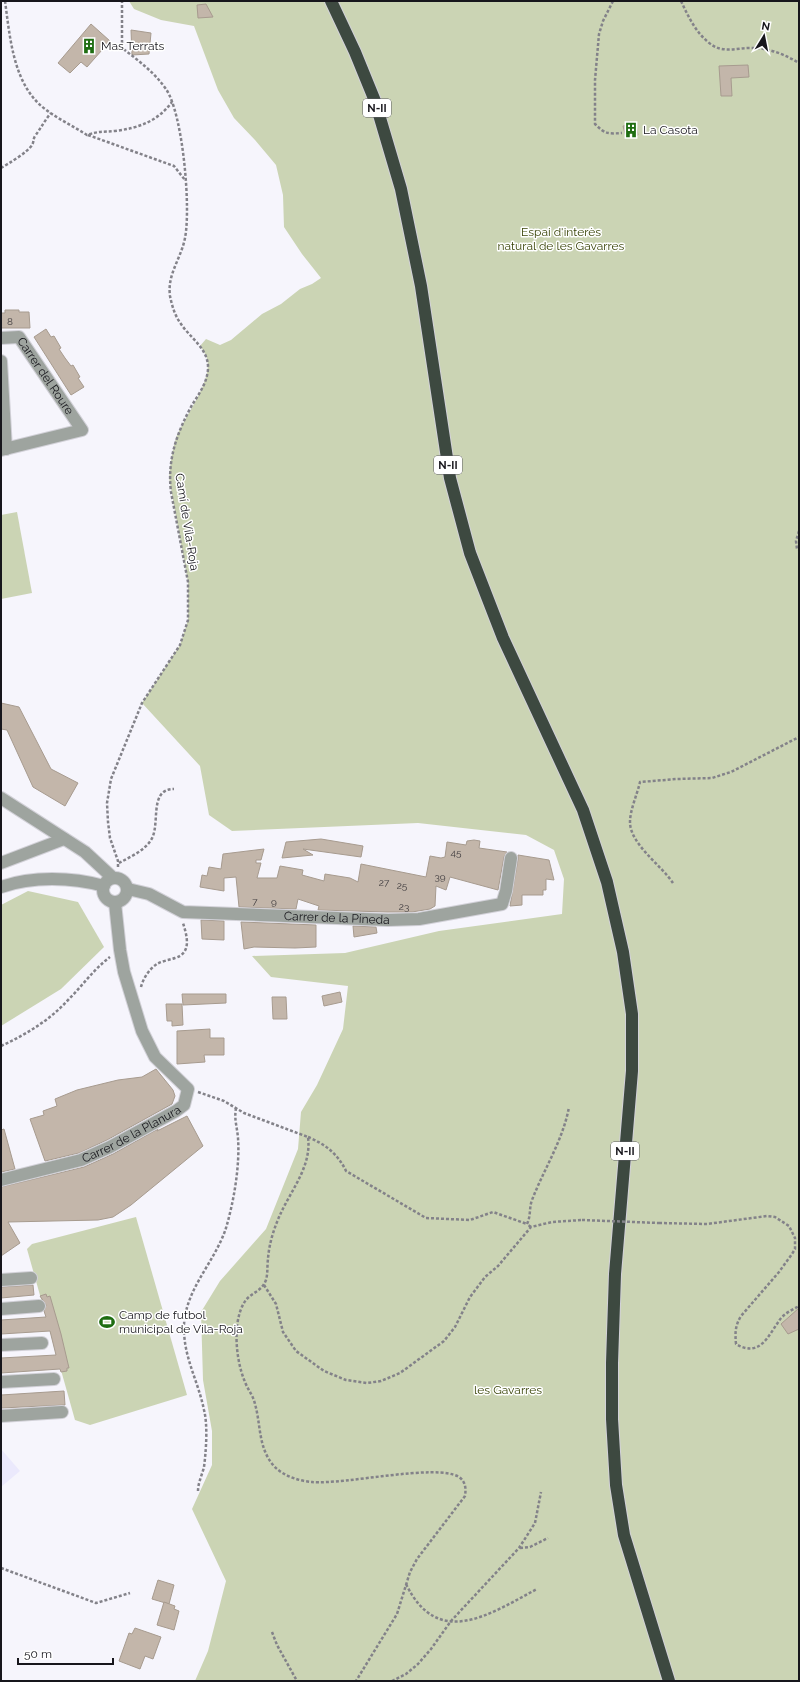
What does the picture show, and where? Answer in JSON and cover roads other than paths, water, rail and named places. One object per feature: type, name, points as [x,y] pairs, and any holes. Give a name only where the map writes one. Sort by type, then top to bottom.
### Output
[{"type":"highway","name":"N-II","points":[[331,1],[355,52],[375,101],[400,188],[420,286],[450,478],[470,553],[503,638],[583,810],[607,882],[623,952],[632,1014],[632,1071],[615,1274],[612,1341],[612,1419],[615,1470],[624,1535],[669,1681]]},
{"type":"street","name":"Carrer del Roure","points":[[1,338],[19,337],[82,430],[4,450]]},
{"type":"street","points":[[1,362],[4,450]]},
{"type":"street","points":[[1,798],[86,852],[111,881]]},
{"type":"street","points":[[1,863],[64,839]]},
{"type":"street","name":"Carrer de la Pineda","points":[[128,889],[149,894],[182,911],[388,920],[419,919],[502,904],[506,891],[511,858]]},
{"type":"street","points":[[1,887],[18,882],[46,880],[111,881],[124,882],[128,889],[126,897],[123,900],[115,903],[105,897],[111,881]]},
{"type":"street","name":"Carrer de la Planura","points":[[1,1180],[81,1160],[110,1147],[184,1106],[188,1089],[155,1057],[148,1045],[130,995],[120,950],[115,903]]},
{"type":"street","points":[[1,1280],[31,1278]]},
{"type":"street","points":[[1,1309],[38,1306]]},
{"type":"street","points":[[1,1345],[42,1343]]},
{"type":"street","points":[[1,1382],[54,1379]]},
{"type":"street","points":[[1,1416],[62,1412]]},
{"type":"place","name":"Mas Terrats","points":[[89,46]]},
{"type":"place","name":"La Casota","points":[[631,130]]},
{"type":"place","name":"Camp de futbol municipal de Vila-Roja","points":[[107,1322]]},
{"type":"park label","name":"Espai d'interès natural de les Gavarres","points":[[561,239]]},
{"type":"park label","name":"les Gavarres","points":[[508,1390]]}]
